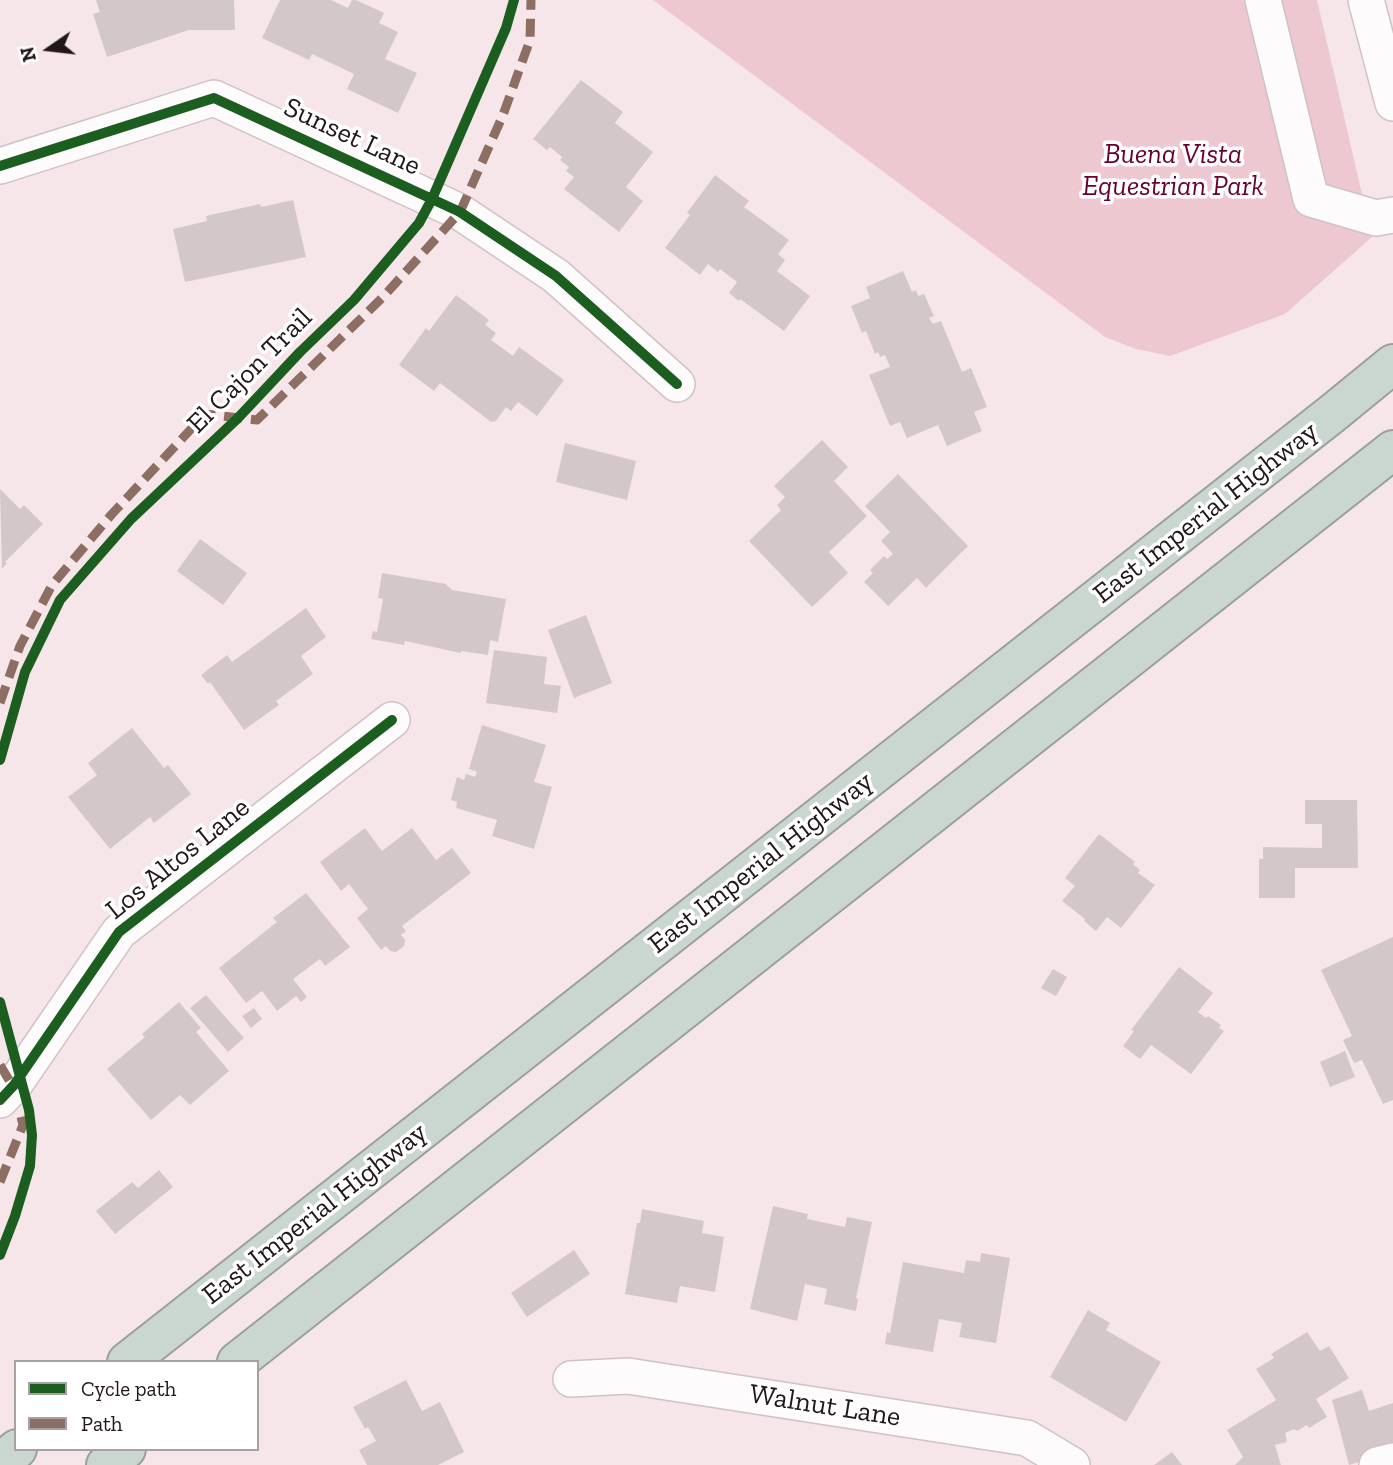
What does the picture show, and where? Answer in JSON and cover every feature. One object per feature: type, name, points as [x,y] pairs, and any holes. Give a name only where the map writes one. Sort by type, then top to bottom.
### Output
[{"type":"highway","name":"East Imperial Highway","points":[[130,1360],[1393,363]]},
{"type":"highway","points":[[240,1360],[1393,450]]},
{"type":"highway","points":[[0,1463],[15,1451]]},
{"type":"highway","points":[[106,1465],[123,1451]]},
{"type":"street","points":[[1263,0],[1311,200],[1376,218],[1393,215]]},
{"type":"street","points":[[1366,0],[1393,103]]},
{"type":"street","name":"Sunset Lane","points":[[0,166],[215,98],[460,212],[556,276],[677,384]]},
{"type":"street","name":"Los Altos Lane","points":[[0,1100],[14,1085],[119,932],[392,720]]},
{"type":"street","name":"Walnut Lane","points":[[571,1379],[628,1376],[1027,1438],[1072,1465]]},
{"type":"street","points":[[1377,1465],[1393,1461]]},
{"type":"green space","name":"Buena Vista Equestrian Park","points":[[653,0],[1317,0],[1372,237],[1285,314],[1170,356],[1136,349],[1105,337]]},
{"type":"building","points":[[96,0],[234,0],[235,30],[189,30],[107,57],[93,14],[100,12]]},
{"type":"building","points":[[280,0],[331,0],[348,8],[352,0],[356,0],[384,13],[379,23],[398,32],[385,59],[417,73],[398,113],[347,89],[354,74],[312,54],[309,60],[262,38]]},
{"type":"building","points":[[581,80],[623,112],[615,123],[653,152],[626,187],[643,201],[619,232],[564,189],[574,177],[566,171],[569,167],[550,147],[547,150],[533,139]]},
{"type":"building","points":[[715,175],[749,201],[744,207],[789,240],[778,254],[785,260],[777,271],[810,296],[784,331],[729,293],[737,282],[720,269],[718,272],[708,264],[700,275],[665,248]]},
{"type":"building","points":[[293,200],[306,257],[185,282],[173,229],[207,221],[206,216]]},
{"type":"building","points":[[903,271],[912,292],[916,290],[918,296],[924,294],[934,316],[929,318],[933,324],[941,321],[962,372],[971,368],[987,407],[974,412],[982,431],[947,446],[938,425],[907,438],[900,422],[890,426],[869,375],[890,367],[885,355],[880,357],[878,352],[875,354],[866,331],[862,333],[851,306],[870,298],[866,287]]},
{"type":"building","points":[[456,295],[489,320],[485,325],[496,333],[491,340],[513,356],[519,347],[564,380],[537,416],[518,402],[511,411],[506,407],[496,421],[491,422],[440,383],[434,391],[399,365],[426,328],[429,331]]},
{"type":"building","points":[[822,440],[848,467],[834,481],[867,516],[829,552],[848,573],[812,607],[749,541],[781,510],[777,505],[785,497],[774,486]]},
{"type":"building","points":[[565,443],[636,461],[627,500],[556,482]]},
{"type":"building","points":[[898,474],[968,546],[926,588],[917,578],[888,606],[864,582],[873,573],[870,570],[884,556],[887,559],[893,554],[881,541],[890,532],[865,506]]},
{"type":"building","points":[[0,489],[20,509],[24,505],[43,524],[5,562],[7,563],[2,569]]},
{"type":"building","points":[[200,539],[247,573],[223,605],[177,571]]},
{"type":"building","points":[[382,573],[446,584],[452,590],[506,599],[498,642],[490,640],[488,655],[461,653],[405,641],[404,645],[371,639],[373,631],[377,632],[383,599],[378,598]]},
{"type":"building","points":[[306,608],[326,637],[301,656],[313,674],[276,701],[279,705],[244,730],[210,682],[208,684],[201,675],[227,655],[232,662]]},
{"type":"building","points":[[586,615],[612,683],[574,698],[548,630]]},
{"type":"building","points":[[494,650],[547,657],[544,684],[561,686],[557,713],[486,703]]},
{"type":"building","points":[[482,725],[546,745],[534,782],[552,787],[534,849],[492,836],[497,820],[456,808],[457,802],[451,800],[457,777],[464,780],[466,774],[475,777],[477,772],[469,769]]},
{"type":"building","points":[[132,728],[164,768],[168,765],[191,794],[154,823],[150,817],[110,849],[68,797],[97,775],[88,763]]},
{"type":"building","points":[[1305,800],[1357,800],[1358,868],[1295,868],[1295,898],[1259,898],[1259,859],[1263,859],[1263,847],[1322,848],[1322,824],[1305,824]]},
{"type":"building","points":[[365,828],[382,851],[412,828],[436,860],[452,848],[471,873],[402,926],[406,931],[401,935],[405,940],[404,946],[396,952],[390,951],[386,946],[381,950],[357,918],[368,909],[349,884],[341,891],[320,862]]},
{"type":"building","points":[[1099,834],[1135,862],[1133,864],[1140,870],[1138,873],[1155,885],[1121,928],[1107,917],[1096,931],[1062,901],[1075,886],[1065,878]]},
{"type":"building","points":[[306,893],[350,947],[325,966],[320,959],[293,979],[307,997],[301,1002],[296,996],[277,1011],[262,991],[246,1003],[219,968],[277,922],[273,918]]},
{"type":"building","points":[[1393,937],[1393,1100],[1383,1104],[1362,1060],[1354,1063],[1343,1040],[1352,1036],[1321,970]]},
{"type":"building","points":[[1179,967],[1213,993],[1198,1012],[1221,1025],[1219,1028],[1224,1031],[1191,1074],[1151,1045],[1140,1059],[1123,1046],[1134,1031],[1131,1030]]},
{"type":"building","points":[[1053,969],[1067,977],[1056,996],[1041,988]]},
{"type":"building","points":[[206,995],[244,1038],[228,1052],[190,1008]]},
{"type":"building","points":[[179,1002],[201,1028],[196,1032],[229,1071],[190,1105],[180,1095],[151,1120],[107,1069],[145,1037],[142,1034]]},
{"type":"building","points":[[254,1008],[262,1019],[251,1028],[242,1016]]},
{"type":"building","points":[[1345,1051],[1355,1077],[1330,1087],[1320,1062]]},
{"type":"building","points":[[159,1170],[173,1187],[115,1234],[96,1211],[132,1182],[138,1188]]},
{"type":"building","points":[[773,1206],[808,1214],[807,1219],[845,1227],[847,1217],[872,1222],[856,1298],[856,1311],[824,1304],[827,1289],[805,1284],[797,1321],[750,1309]]},
{"type":"building","points":[[642,1209],[704,1221],[702,1233],[724,1237],[715,1292],[680,1286],[677,1303],[625,1294],[637,1223],[640,1223]]},
{"type":"building","points":[[574,1250],[590,1274],[527,1317],[511,1293]]},
{"type":"building","points":[[981,1253],[1010,1258],[996,1343],[959,1337],[962,1323],[939,1319],[933,1352],[885,1344],[887,1332],[890,1333],[903,1262],[964,1273],[966,1260],[980,1262]]},
{"type":"building","points":[[1088,1310],[1110,1323],[1106,1330],[1161,1362],[1126,1422],[1050,1377]]},
{"type":"building","points":[[1307,1332],[1320,1351],[1329,1346],[1349,1378],[1316,1399],[1327,1417],[1309,1428],[1307,1425],[1297,1431],[1294,1429],[1285,1433],[1287,1442],[1275,1445],[1281,1465],[1235,1465],[1243,1457],[1227,1430],[1276,1400],[1256,1369],[1274,1358],[1271,1354]]},
{"type":"building","points":[[406,1380],[422,1411],[440,1402],[464,1452],[438,1465],[367,1465],[359,1450],[376,1441],[368,1427],[365,1429],[353,1407]]},
{"type":"building","points":[[1362,1390],[1369,1411],[1393,1403],[1393,1452],[1349,1465],[1332,1400]]},
{"type":"building","points":[[1172,1452],[1182,1465],[1154,1465]]},
{"type":"marked path","points":[[0,703],[20,646],[52,585],[112,514],[205,414],[257,420],[382,298],[460,212],[503,115],[530,40],[531,0]]},
{"type":"marked path","points":[[0,1065],[15,1090]]},
{"type":"marked path","points":[[0,1182],[23,1125],[21,1117]]},
{"type":"cycle path","name":"El Cajon Trail","points":[[0,760],[25,672],[60,600],[131,519],[238,418],[354,300],[419,223],[506,28],[514,0]]},
{"type":"cycle path","points":[[0,166],[214,98],[460,212],[556,276],[677,384]]},
{"type":"cycle path","points":[[0,1100],[14,1085],[119,932],[392,720]]},
{"type":"cycle path","points":[[0,1002],[29,1110],[32,1135],[30,1166],[0,1255]]}]
